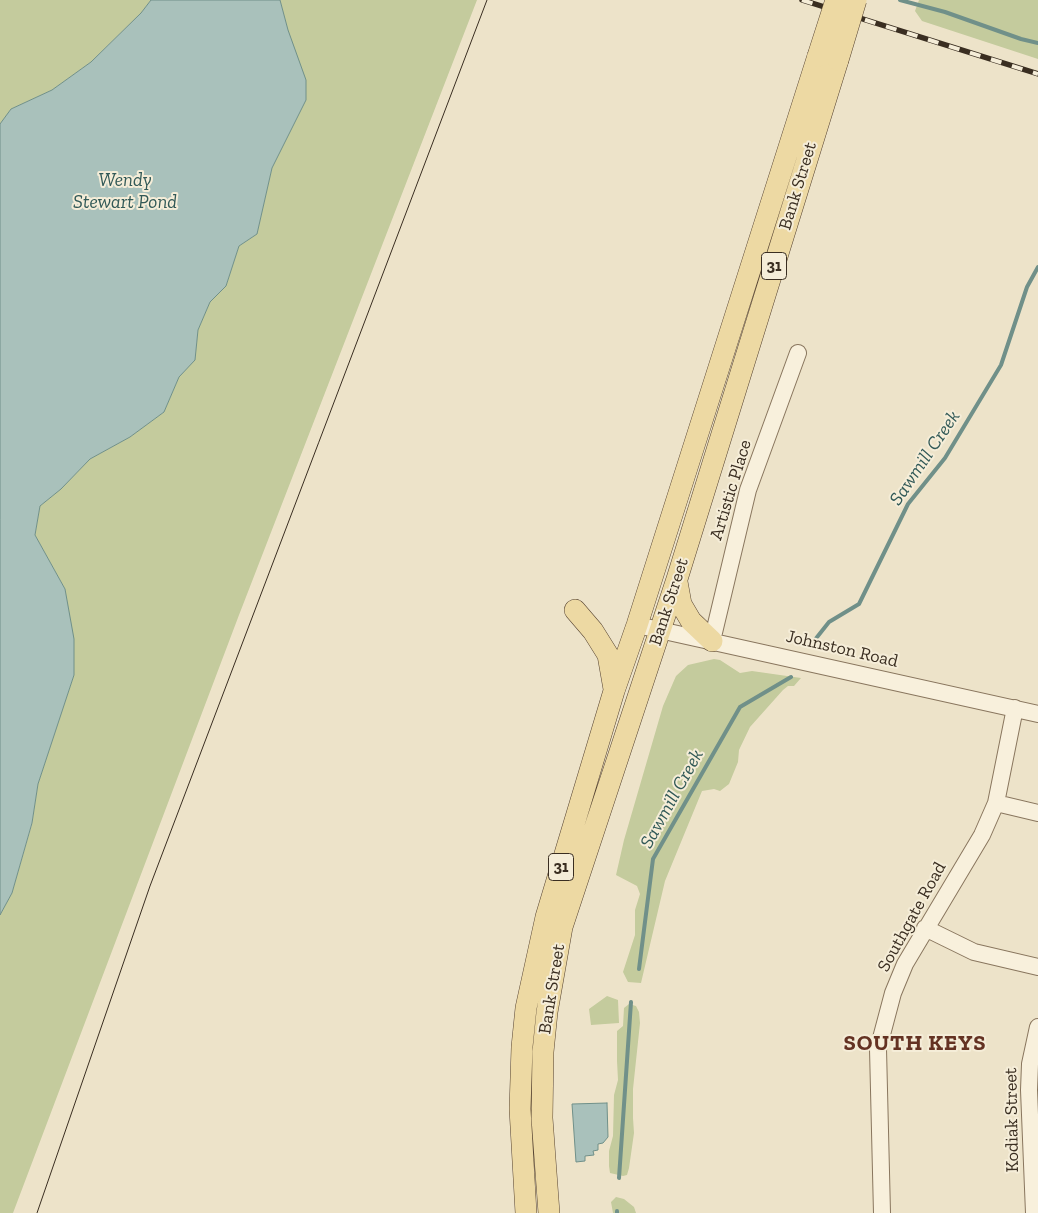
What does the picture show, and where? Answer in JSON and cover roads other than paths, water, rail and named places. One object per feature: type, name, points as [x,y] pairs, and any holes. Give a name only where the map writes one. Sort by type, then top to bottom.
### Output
[{"type":"main road","name":"Bank Street","points":[[549,1213],[542,1118],[543,1052],[547,1012],[562,927],[677,579],[828,58],[836,0]]},
{"type":"main road","name":"Bank Street","points":[[526,1213],[520,1109],[522,1047],[526,1008],[546,917],[614,691],[828,58],[856,0]]},
{"type":"main road","points":[[677,579],[681,604],[691,621],[712,641]]},
{"type":"main road","points":[[575,610],[593,631],[608,655],[614,691]]},
{"type":"street","name":"Artistic Place","points":[[712,641],[748,490],[798,353]]},
{"type":"street","name":"Johnston Road","points":[[637,625],[1038,714]]},
{"type":"street","name":"Southgate Road","points":[[882,1213],[878,1049],[893,992],[905,964],[982,835],[996,803],[1014,708]]},
{"type":"street","points":[[996,803],[1038,813]]},
{"type":"street","points":[[925,928],[974,952],[1038,967]]},
{"type":"street","name":"Kodiak Street","points":[[1034,1213],[1029,1090],[1030,1064],[1038,1027]]},
{"type":"water","name":"Wendy Stewart Pond","points":[[151,0],[280,0],[288,30],[306,80],[306,100],[272,168],[257,234],[239,246],[226,286],[210,302],[198,330],[195,360],[179,377],[164,412],[130,437],[90,459],[61,489],[40,506],[35,535],[65,589],[74,639],[74,675],[38,784],[32,823],[12,893],[0,915],[0,124],[11,109],[52,90],[91,62],[141,13]]},
{"type":"water","points":[[607,1103],[608,1137],[603,1143],[598,1144],[598,1150],[593,1151],[594,1155],[585,1156],[585,1161],[576,1162],[572,1104]]},
{"type":"waterway","name":"Sawmill Creek","points":[[900,0],[945,12],[1021,39],[1038,43]]},
{"type":"waterway","name":"Sawmill Creek","points":[[810,646],[829,622],[859,604],[908,504],[945,458],[1001,365],[1027,287],[1038,267]]},
{"type":"waterway","name":"Sawmill Creek","points":[[639,969],[653,859],[740,707],[791,677]]},
{"type":"waterway","name":"Sawmill Creek","points":[[619,1178],[631,1002]]},
{"type":"tram line","points":[[37,1213],[150,886],[487,0]]},
{"type":"railway","points":[[802,0],[1038,74]]},
{"type":"district","name":"SOUTH KEYS","points":[[915,1044]]}]
